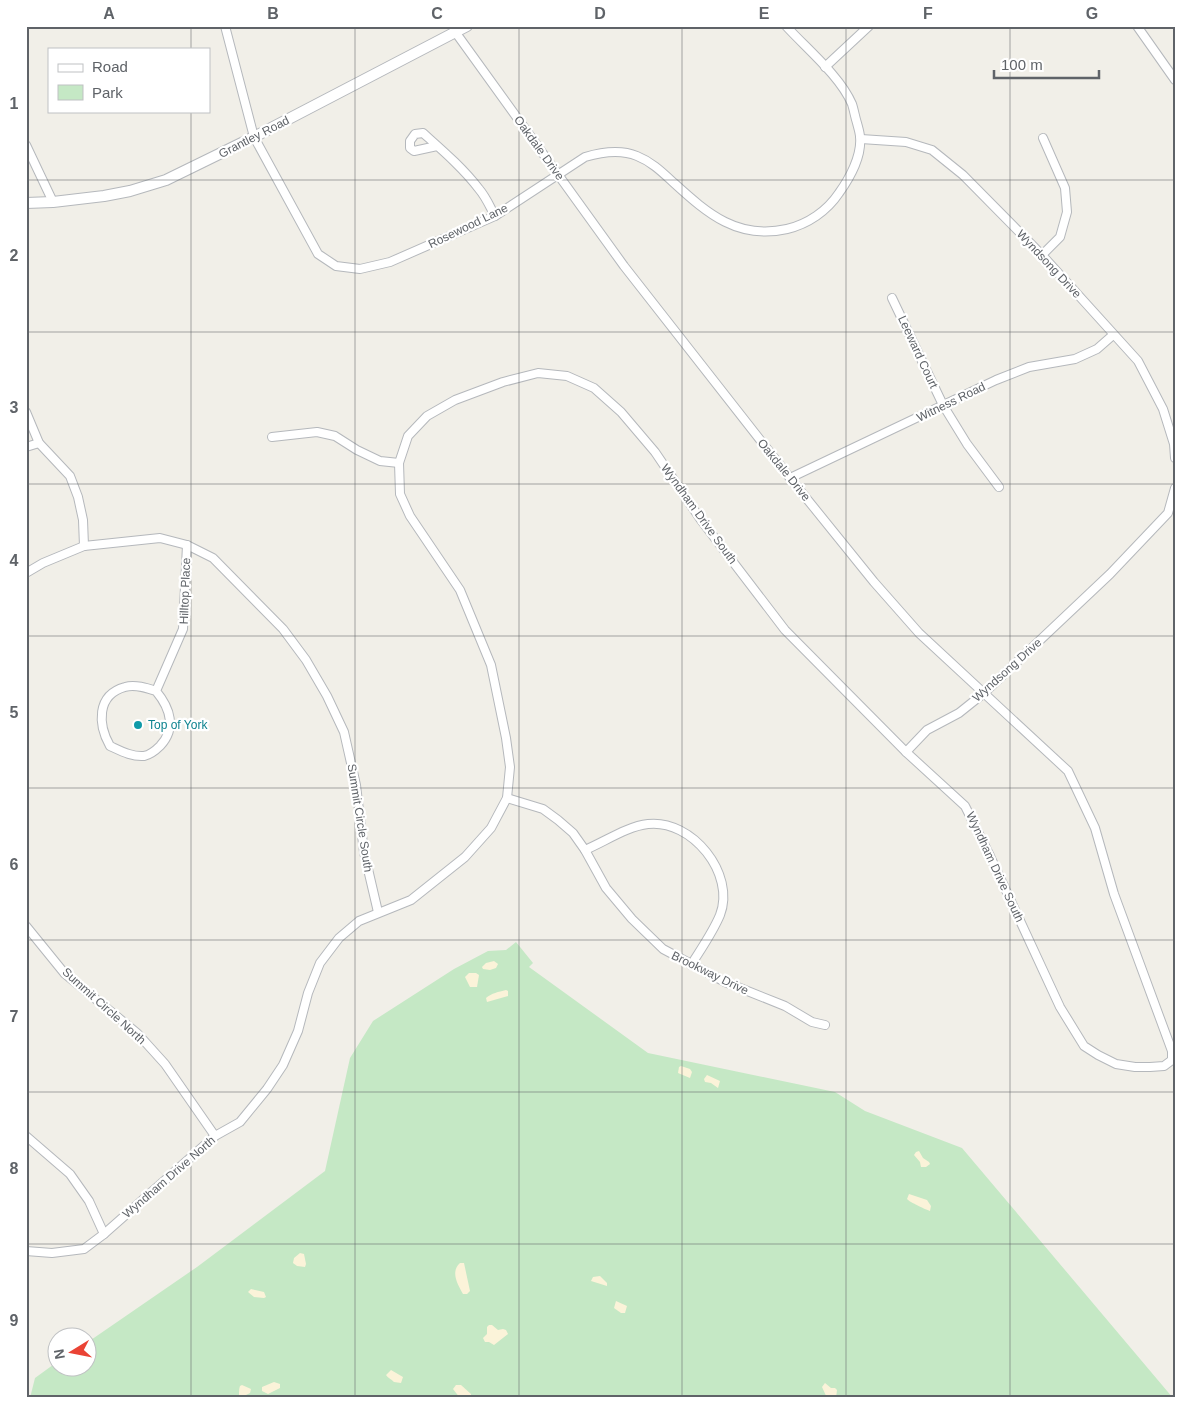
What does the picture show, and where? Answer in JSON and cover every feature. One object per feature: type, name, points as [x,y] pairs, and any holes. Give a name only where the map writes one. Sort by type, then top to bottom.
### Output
[{"type":"street","name":"Rosewood Lane","points":[[225,26],[254,137],[318,254],[336,266],[360,269],[390,262],[495,216],[585,157],[601,153],[616,152],[635,155],[651,162],[695,202],[724,221],[747,230],[772,232],[791,228],[813,218],[832,204],[846,183],[857,159],[861,139],[852,104],[840,83],[786,26]]},
{"type":"street","name":"Grantley Road","points":[[26,203],[104,196],[149,186],[186,172],[467,26]]},
{"type":"street","points":[[824,67],[869,26]]},
{"type":"street","points":[[1137,26],[1175,80]]},
{"type":"street","name":"Oakdale Drive","points":[[456,33],[630,273],[874,582],[919,633],[1068,771],[1095,828],[1114,894]]},
{"type":"street","points":[[1042,255],[1060,237],[1067,212],[1065,188],[1043,138]]},
{"type":"street","name":"Wyndsong Drive","points":[[861,139],[906,142],[932,150],[963,175],[1042,255],[1138,361],[1163,409],[1174,444],[1175,458]]},
{"type":"street","points":[[26,145],[53,202]]},
{"type":"street","points":[[437,146],[480,190],[495,216]]},
{"type":"street","name":"Leeward Court","points":[[892,298],[943,405],[967,444],[999,487]]},
{"type":"street","name":"Witness Road","points":[[790,478],[996,380],[1029,367],[1074,359],[1097,349],[1113,335]]},
{"type":"street","name":"Wyndham Drive South","points":[[378,912],[393,909],[411,900],[465,857],[491,828],[507,798],[510,767],[506,738],[490,665],[460,590],[410,516],[400,494],[399,463],[408,436],[427,416],[455,400],[501,383],[538,373],[567,376],[594,388],[621,412],[655,452],[702,520],[786,630],[906,752],[965,806],[1060,1007],[1084,1046],[1116,1064],[1135,1067],[1164,1066],[1172,1060],[1172,1051],[1114,894]]},
{"type":"street","points":[[26,412],[40,443],[70,476],[78,497],[83,520],[84,546]]},
{"type":"street","points":[[272,437],[317,432],[335,436],[357,450],[380,461],[399,463]]},
{"type":"street","points":[[26,447],[40,443]]},
{"type":"street","name":"Wyndsong Drive","points":[[906,752],[927,730],[959,713],[984,693],[1142,542],[1168,513],[1175,488]]},
{"type":"street","name":"Summit Circle South","points":[[26,573],[43,563],[84,546],[160,538],[187,545],[213,558],[283,628],[306,660],[327,696],[344,732],[356,785],[364,852],[378,912]]},
{"type":"street","name":"Hilltop Place","points":[[156,691],[184,629],[187,545]]},
{"type":"street","points":[[125,687],[143,687],[156,691],[168,709],[171,723],[162,745],[144,756],[132,755],[110,746],[102,728],[101,718],[104,704],[111,694],[125,687]]},
{"type":"street","name":"Brookway Drive","points":[[507,798],[543,809],[573,833],[585,850],[606,888],[632,919],[663,949],[725,982],[785,1006],[812,1022],[825,1025]]},
{"type":"street","points":[[585,850],[629,829],[649,824],[665,825],[682,831],[698,843],[711,857],[720,876],[724,897],[720,915],[691,965]]},
{"type":"street","name":"Wyndham Drive North","points":[[26,1250],[52,1253],[84,1248],[104,1234],[216,1136],[240,1122],[267,1089],[283,1065],[298,1031],[308,993],[320,963],[339,938],[359,921],[378,912]]},
{"type":"street","name":"Summit Circle North","points":[[26,926],[65,974],[137,1033],[165,1064],[216,1136]]},
{"type":"street","points":[[26,1136],[70,1174],[89,1201],[104,1234]]},
{"type":"green space","points":[[516,942],[533,963],[529,967],[648,1053],[835,1092],[865,1111],[962,1148],[1173,1398],[30,1398],[35,1378],[48,1369],[48,1376],[98,1376],[98,1335],[197,1267],[325,1171],[350,1058],[373,1021],[454,969],[488,951],[506,950]]},
{"type":"sand","points":[[494,961],[498,964],[496,968],[490,970],[483,969],[482,967],[486,963]]},
{"type":"sand","points":[[469,973],[479,975],[477,987],[470,987],[465,977]]},
{"type":"sand","points":[[508,991],[508,996],[487,1002],[486,998],[488,996]]},
{"type":"sand","points":[[681,1066],[690,1069],[692,1072],[690,1078],[678,1073]]},
{"type":"sand","points":[[707,1075],[720,1081],[718,1088],[711,1083],[705,1082],[704,1079]]},
{"type":"sand","points":[[919,1151],[930,1164],[926,1167],[921,1167],[920,1162],[914,1155]]},
{"type":"sand","points":[[909,1194],[927,1200],[931,1206],[930,1211],[908,1200]]},
{"type":"sand","points":[[300,1253],[304,1254],[305,1267],[297,1266],[293,1263],[294,1258]]},
{"type":"sand","points":[[460,1263],[464,1263],[470,1291],[467,1294],[463,1294],[455,1274]]},
{"type":"sand","points":[[600,1276],[607,1283],[607,1286],[591,1281],[593,1277]]},
{"type":"sand","points":[[251,1289],[264,1292],[266,1297],[254,1297],[248,1292]]},
{"type":"sand","points":[[616,1301],[627,1306],[625,1313],[621,1313],[614,1308]]},
{"type":"sand","points":[[489,1325],[498,1330],[506,1330],[508,1334],[494,1345],[485,1342],[483,1338],[487,1334],[487,1327]]},
{"type":"sand","points":[[391,1370],[403,1377],[401,1383],[394,1382],[386,1375]]},
{"type":"sand","points":[[274,1382],[280,1384],[280,1388],[268,1394],[262,1391],[262,1387]]},
{"type":"sand","points":[[825,1383],[837,1390],[836,1398],[827,1398],[822,1387]]},
{"type":"sand","points":[[456,1385],[461,1385],[471,1394],[471,1398],[460,1398],[453,1389]]},
{"type":"sand","points":[[240,1386],[251,1389],[250,1393],[242,1397],[239,1396]]},
{"type":"place","name":"Top of York","points":[[138,725]]}]
